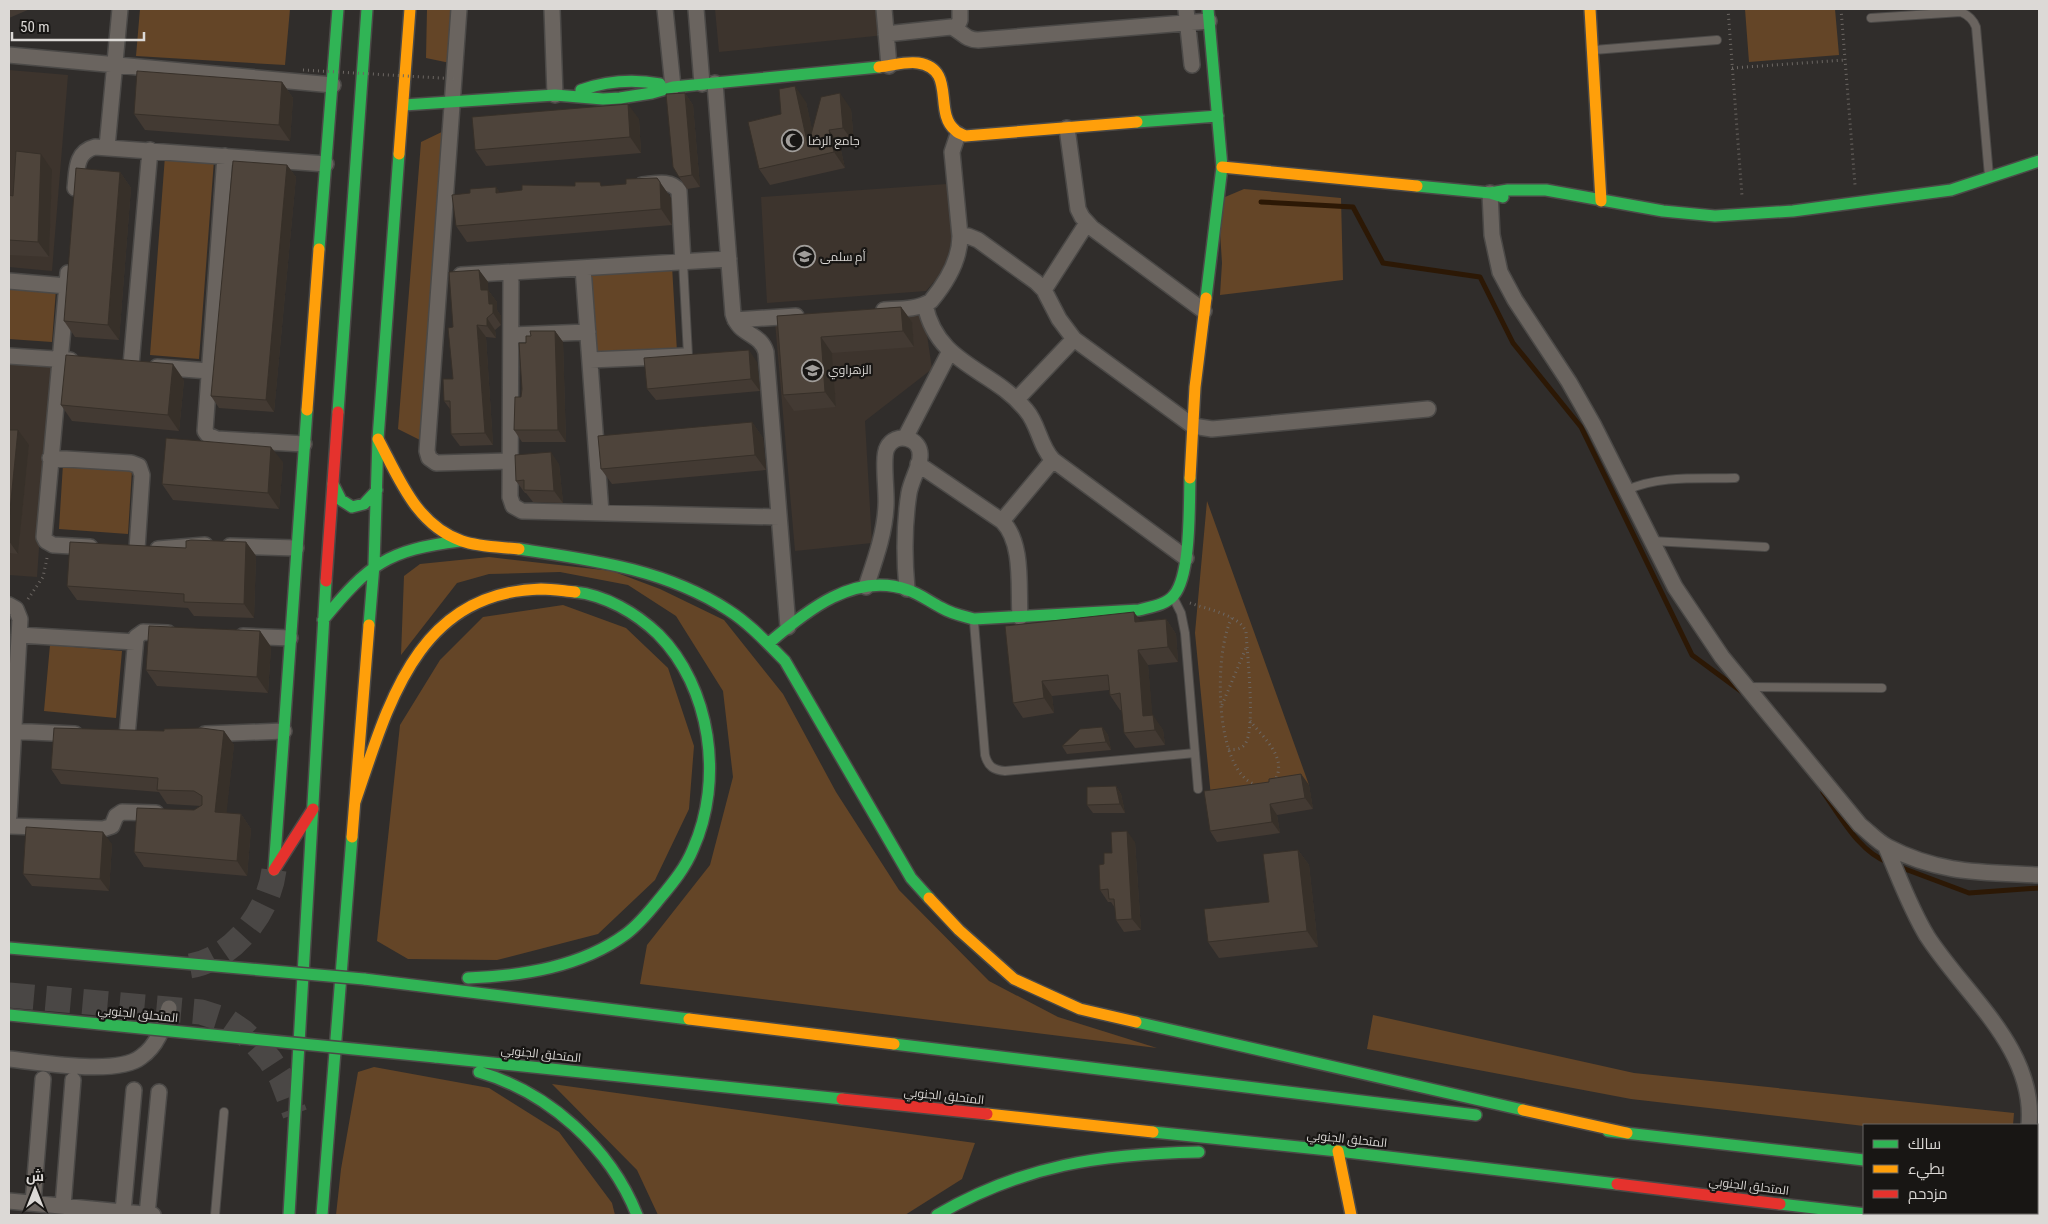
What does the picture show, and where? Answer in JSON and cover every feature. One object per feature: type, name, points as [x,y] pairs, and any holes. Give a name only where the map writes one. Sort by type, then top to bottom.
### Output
[{"type":"main road","points":[[314,806],[274,870],[296,548],[338,9]]},
{"type":"main road","points":[[289,1215],[314,806],[323,620],[368,9]]},
{"type":"main road","points":[[322,1215],[374,565],[378,439],[410,9]]},
{"type":"main road","points":[[1590,9],[1601,201]]},
{"type":"main road","points":[[769,643],[834,594],[853,588],[884,585],[907,589],[957,615],[974,619],[1139,610],[1173,597],[1180,586],[1186,558],[1195,387],[1222,167],[1209,15]]},
{"type":"main road","points":[[404,105],[561,95],[603,99],[620,98],[652,93],[673,87],[925,64],[937,72],[940,78],[949,125],[958,134],[972,136],[1218,116]]},
{"type":"main road","points":[[561,95],[620,81],[638,81],[673,87]]},
{"type":"main road","points":[[1490,193],[1508,190],[1546,190],[1671,212],[1715,216],[1793,211],[1951,190],[2039,161]]},
{"type":"main road","points":[[1222,167],[1490,193],[1526,202]]},
{"type":"main road","points":[[1563,205],[1601,201]]},
{"type":"main road","points":[[378,439],[413,502],[427,519],[460,541]]},
{"type":"main road","points":[[333,484],[341,502],[356,508],[364,505],[377,490]]},
{"type":"main road","points":[[323,620],[346,591],[374,565],[392,555],[415,548],[460,541],[598,561],[645,571],[686,586],[718,603],[744,620],[769,643],[784,661],[911,878],[959,930],[1014,979],[1080,1009],[1628,1133]]},
{"type":"main road","points":[[355,802],[393,696],[410,666],[428,639],[457,613],[491,597],[527,589],[564,589],[600,597],[634,613],[662,636],[685,666],[701,699],[708,735],[709,773],[705,811],[692,850],[672,885],[650,911],[627,933],[598,951],[564,965],[510,976],[364,979]]},
{"type":"main road","points":[[9,948],[364,979],[1489,1116]]},
{"type":"main road","name":"المتحلق الجنوبي","points":[[9,1015],[435,1057],[1338,1151],[1863,1214]]},
{"type":"main road","points":[[435,1057],[520,1087],[550,1106],[596,1149],[619,1179],[637,1215]]},
{"type":"main road","points":[[1509,1119],[1863,1160]]},
{"type":"main road","points":[[1233,1152],[1338,1151],[1351,1215]]},
{"type":"main road","points":[[937,1215],[983,1190],[1025,1175],[1065,1164],[1166,1152],[1214,1152]]},
{"type":"street","points":[[107,147],[120,9]]},
{"type":"street","points":[[458,9],[427,452],[432,461],[440,463],[510,461]]},
{"type":"street","points":[[552,9],[561,95]]},
{"type":"street","points":[[664,9],[673,87]]},
{"type":"street","points":[[696,9],[709,84],[735,320],[744,331],[760,341],[766,352],[788,627]]},
{"type":"street","points":[[884,9],[889,66]]},
{"type":"street","points":[[956,29],[960,20],[960,9]]},
{"type":"street","points":[[886,34],[947,27],[956,29],[968,39],[978,40],[1209,15]]},
{"type":"street","points":[[1187,16],[1192,65]]},
{"type":"street","points":[[9,55],[333,85]]},
{"type":"street","points":[[1067,128],[1078,209],[1087,223],[1204,311]]},
{"type":"street","points":[[874,310],[914,308],[925,305],[936,296],[956,260],[960,249],[960,236],[952,152],[958,134]]},
{"type":"street","points":[[74,201],[77,164],[80,157],[89,148],[107,147],[326,164]]},
{"type":"street","points":[[131,365],[150,150]]},
{"type":"street","points":[[224,156],[204,426],[208,435],[217,439],[304,444]]},
{"type":"street","points":[[624,186],[664,184],[674,185],[677,188],[680,195],[683,262]]},
{"type":"street","points":[[1490,193],[1492,235],[1500,272],[1515,300],[1577,397],[1627,490],[1650,541],[1675,587],[1722,657],[1860,825],[1886,847],[1942,868],[1962,872],[2039,875]]},
{"type":"street","points":[[445,197],[465,196]]},
{"type":"street","points":[[1044,290],[1087,223]]},
{"type":"street","points":[[960,236],[968,236],[978,240],[1036,282],[1044,290],[1059,319],[1074,339],[1193,426],[1212,429],[1428,409]]},
{"type":"street","points":[[70,258],[44,537],[49,544],[137,550],[200,545],[296,548]]},
{"type":"street","points":[[440,275],[511,273],[729,259]]},
{"type":"street","points":[[583,268],[602,513]]},
{"type":"street","points":[[511,273],[510,497],[513,506],[517,510],[779,517]]},
{"type":"street","points":[[9,281],[67,286]]},
{"type":"street","points":[[925,305],[931,326],[950,351],[1017,399],[1032,418],[1041,444],[1053,460],[1186,558]]},
{"type":"street","points":[[735,320],[814,315]]},
{"type":"street","points":[[511,335],[588,332]]},
{"type":"street","points":[[1017,399],[1074,339]]},
{"type":"street","points":[[905,438],[950,351]]},
{"type":"street","points":[[746,353],[766,352]]},
{"type":"street","points":[[590,360],[693,355]]},
{"type":"street","points":[[9,356],[87,362]]},
{"type":"street","points":[[114,364],[208,371]]},
{"type":"street","points":[[866,587],[881,538],[886,507],[885,453],[892,441],[898,438],[905,438],[912,440],[920,450],[918,464],[909,492],[904,541],[907,589]]},
{"type":"street","points":[[50,458],[131,463],[139,466],[142,475],[137,550]]},
{"type":"street","points":[[1002,521],[1053,460]]},
{"type":"street","points":[[918,464],[1002,521],[1012,533],[1015,541],[1020,617]]},
{"type":"street","points":[[881,538],[904,541]]},
{"type":"street","points":[[9,816],[11,731],[20,619],[12,607]]},
{"type":"street","points":[[108,736],[132,736],[135,642],[139,633],[185,633]]},
{"type":"street","points":[[232,635],[290,638]]},
{"type":"street","points":[[18,636],[135,642]]},
{"type":"street","points":[[11,731],[89,735]]},
{"type":"street","points":[[186,735],[284,732]]},
{"type":"street","points":[[9,826],[103,829],[112,826],[116,816],[122,812],[175,814]]},
{"type":"street","points":[[1886,847],[1908,902],[1928,937],[1995,1024],[2020,1064],[2031,1108],[2029,1124]]},
{"type":"street","points":[[9,1059],[92,1066],[127,1065],[140,1058],[154,1044],[164,1026],[169,1008]]},
{"type":"street","points":[[33,1203],[43,1079]]},
{"type":"street","points":[[63,1206],[73,1080]]},
{"type":"street","points":[[123,1212],[134,1090]]},
{"type":"street","points":[[147,1215],[159,1092]]},
{"type":"street","points":[[9,1202],[153,1215]]},
{"type":"lane","points":[[1871,18],[1960,12],[1966,14],[1974,21],[1989,178]]},
{"type":"lane","points":[[1592,50],[1717,40]]},
{"type":"lane","points":[[683,262],[693,355]]},
{"type":"lane","points":[[1627,490],[1662,479],[1735,478]]},
{"type":"lane","points":[[1650,541],[1765,547]]},
{"type":"lane","points":[[1173,597],[1181,613],[1185,633],[1198,790]]},
{"type":"lane","points":[[974,619],[985,755],[989,766],[1005,771],[1195,753]]},
{"type":"lane","points":[[1747,687],[1882,688]]},
{"type":"lane","points":[[215,1215],[224,1112]]},
{"type":"path","points":[[1728,9],[1743,214]]},
{"type":"path","points":[[1841,9],[1857,202]]},
{"type":"path","points":[[1732,68],[1845,60]]},
{"type":"path","points":[[303,70],[458,79]]},
{"type":"path","points":[[12,607],[32,595],[44,577],[49,544]]},
{"type":"path","points":[[1173,597],[1232,618],[1244,627],[1250,721],[1244,746],[1237,749],[1227,749]]},
{"type":"path","points":[[1232,618],[1225,636],[1221,675],[1221,722],[1227,749],[1247,781],[1259,786]]},
{"type":"path","points":[[1221,708],[1246,648]]},
{"type":"path","points":[[1250,721],[1278,758],[1278,774],[1271,784]]},
{"type":"shaded area","points":[[140,9],[290,9],[285,65],[136,56]]},
{"type":"shaded area","points":[[427,9],[452,9],[450,63],[426,58]]},
{"type":"shaded area","points":[[715,9],[882,9],[885,35],[719,52]]},
{"type":"shaded area","points":[[1745,9],[1835,9],[1839,55],[1749,62]]},
{"type":"shaded area","points":[[9,70],[68,75],[52,271],[9,267]]},
{"type":"shaded area","points":[[448,129],[430,445],[398,429],[421,142]]},
{"type":"shaded area","points":[[165,156],[214,160],[199,359],[150,355]]},
{"type":"shaded area","points":[[947,184],[955,257],[926,291],[767,303],[761,197]]},
{"type":"shaded area","points":[[1244,189],[1341,198],[1343,280],[1220,295],[1222,263],[1218,200]]},
{"type":"shaded area","points":[[672,266],[677,352],[595,356],[590,271]]},
{"type":"shaded area","points":[[9,285],[56,289],[52,342],[9,339]]},
{"type":"shaded area","points":[[923,307],[932,369],[865,421],[872,543],[795,551],[775,322]]},
{"type":"shaded area","points":[[9,361],[52,364],[37,577],[9,575]]},
{"type":"shaded area","points":[[63,464],[132,469],[128,534],[59,529]]},
{"type":"shaded area","points":[[1207,501],[1309,785],[1211,797],[1195,633]]},
{"type":"shaded area","points":[[489,557],[612,571],[660,589],[724,620],[783,694],[836,792],[899,890],[989,981],[1058,1017],[1157,1048],[640,984],[647,945],[710,865],[733,777],[723,691],[676,616],[628,585],[560,572],[489,574],[457,583],[401,655],[404,576],[420,564]]},
{"type":"shaded area","points":[[563,605],[626,628],[668,668],[694,746],[689,809],[655,880],[598,934],[497,960],[408,959],[377,941],[400,725],[440,660],[483,617]]},
{"type":"shaded area","points":[[50,645],[122,651],[116,718],[44,711]]},
{"type":"shaded area","points":[[1373,1015],[1634,1073],[2014,1113],[2013,1124],[1863,1124],[1863,1126],[1631,1099],[1367,1049]]},
{"type":"shaded area","points":[[374,1067],[489,1088],[559,1132],[612,1203],[615,1215],[336,1215],[341,1169],[358,1072]]},
{"type":"shaded area","points":[[552,1084],[975,1143],[962,1179],[905,1215],[658,1215],[637,1170]]},
{"type":"building","points":[[137,71],[282,82],[279,125],[134,114]]},
{"type":"building","points":[[795,86],[808,146],[821,97],[840,93],[843,128],[829,130],[834,152],[759,169],[748,122],[781,114],[779,89]]},
{"type":"building","points":[[685,93],[692,175],[679,177],[673,167],[666,94]]},
{"type":"building","points":[[628,104],[630,137],[475,150],[472,117]]},
{"type":"building","points":[[16,151],[41,154],[38,242],[9,240],[9,195],[13,196]]},
{"type":"building","points":[[233,161],[287,165],[266,400],[211,396]]},
{"type":"building","points":[[76,168],[120,172],[108,325],[64,321]]},
{"type":"building","points":[[657,178],[660,182],[661,209],[456,226],[452,195],[470,193],[470,189],[496,187],[496,193],[522,190],[522,185],[575,186],[575,182],[600,182],[601,186],[626,184],[626,179]]},
{"type":"building","points":[[479,270],[481,290],[488,290],[489,304],[493,304],[493,313],[487,318],[487,326],[477,325],[485,433],[451,434],[450,401],[444,401],[443,379],[453,379],[448,328],[453,327],[449,272]]},
{"type":"building","points":[[901,307],[903,331],[821,337],[825,392],[783,395],[777,316]]},
{"type":"building","points":[[530,331],[555,331],[558,430],[514,430],[515,397],[521,397],[522,389],[519,343],[526,343],[526,336],[531,336]]},
{"type":"building","points":[[749,350],[751,379],[647,389],[644,358]]},
{"type":"building","points":[[66,355],[173,364],[168,415],[61,405]]},
{"type":"building","points":[[752,422],[755,455],[601,469],[598,436]]},
{"type":"building","points":[[9,430],[18,430],[9,520]]},
{"type":"building","points":[[166,438],[271,447],[268,493],[162,484]]},
{"type":"building","points":[[551,452],[554,491],[524,490],[524,480],[516,481],[515,455]]},
{"type":"building","points":[[186,541],[246,542],[244,604],[184,602],[184,594],[67,586],[70,542],[186,548]]},
{"type":"building","points":[[1134,612],[1135,622],[1166,619],[1168,647],[1138,650],[1143,716],[1153,715],[1155,730],[1124,733],[1120,693],[1110,695],[1108,675],[1042,681],[1044,698],[1013,703],[1005,626]]},
{"type":"building","points":[[149,626],[260,631],[257,677],[146,670]]},
{"type":"building","points":[[1102,727],[1106,742],[1062,746],[1080,729]]},
{"type":"building","points":[[54,728],[164,731],[164,729],[202,728],[224,731],[215,812],[241,814],[237,861],[134,852],[137,808],[194,810],[202,805],[202,796],[194,791],[157,790],[158,778],[51,769]]},
{"type":"building","points":[[1301,774],[1305,798],[1270,804],[1272,822],[1210,831],[1204,791],[1269,782],[1269,779]]},
{"type":"building","points":[[1116,786],[1120,804],[1087,805],[1087,787]]},
{"type":"building","points":[[26,827],[103,832],[100,879],[23,874]]},
{"type":"building","points":[[1127,831],[1132,919],[1116,920],[1114,899],[1109,899],[1108,889],[1100,890],[1099,865],[1104,864],[1104,853],[1112,853],[1111,832]]},
{"type":"building","points":[[1298,850],[1307,931],[1208,942],[1204,909],[1269,902],[1263,854]]},
{"type":"waterway","points":[[1261,202],[1353,207],[1383,263],[1480,277],[1513,343],[1581,427],[1692,655],[1742,692]]},
{"type":"waterway","points":[[1823,792],[1844,823],[1860,842],[1878,858],[1889,863]]},
{"type":"waterway","points":[[1897,866],[1969,893],[2039,888]]},
{"type":"tunnel","points":[[190,966],[206,962],[221,954],[246,931],[257,917],[265,902],[274,870]]},
{"type":"tunnel","points":[[9,995],[201,1012],[226,1020],[242,1031],[270,1060],[281,1077],[295,1114]]},
{"type":"traffic: fast","points":[[319,249],[338,9]]},
{"type":"traffic: fast","points":[[338,412],[367,9]]},
{"type":"traffic: fast","points":[[1206,298],[1222,167],[1208,9]]},
{"type":"traffic: fast","points":[[404,105],[555,95],[603,99],[620,98],[652,93],[673,87],[879,67]]},
{"type":"traffic: fast","points":[[581,90],[620,82],[660,84]]},
{"type":"traffic: fast","points":[[1137,122],[1218,116]]},
{"type":"traffic: fast","points":[[369,625],[374,565],[378,439],[399,154]]},
{"type":"traffic: fast","points":[[1490,193],[1508,190],[1546,190],[1663,211],[1715,216],[1793,211],[1951,190],[2039,161]]},
{"type":"traffic: fast","points":[[1417,186],[1490,193],[1503,197]]},
{"type":"traffic: fast","points":[[274,870],[307,410]]},
{"type":"traffic: fast","points":[[769,643],[815,607],[832,597],[850,590],[869,586],[888,586],[908,590],[950,612],[974,619],[1139,610],[1153,607],[1174,595],[1180,585],[1184,572],[1188,540],[1190,478]]},
{"type":"traffic: fast","points":[[333,484],[341,500],[352,507],[364,504],[377,490]]},
{"type":"traffic: fast","points":[[323,620],[354,585],[381,563],[414,549],[460,541]]},
{"type":"traffic: fast","points":[[519,549],[574,557],[627,568],[679,585],[704,596],[736,615],[785,661],[911,878],[929,898]]},
{"type":"traffic: fast","points":[[289,1215],[326,581]]},
{"type":"traffic: fast","points":[[468,978],[509,975],[550,968],[590,955],[626,934],[646,915],[682,870],[690,856],[703,822],[708,794],[710,765],[701,707],[690,680],[676,656],[658,634],[640,619],[609,601],[575,592]]},
{"type":"traffic: fast","points":[[322,1215],[352,837]]},
{"type":"traffic: fast","points":[[9,948],[364,979]]},
{"type":"traffic: fast","points":[[364,979],[689,1019]]},
{"type":"traffic: fast","points":[[9,1015],[435,1057]]},
{"type":"traffic: fast","points":[[1136,1022],[1523,1110]]},
{"type":"traffic: fast","points":[[894,1044],[1476,1115]]},
{"type":"traffic: fast","points":[[435,1057],[842,1099]]},
{"type":"traffic: fast","points":[[479,1072],[529,1093],[552,1108],[574,1126],[611,1167],[637,1215]]},
{"type":"traffic: fast","points":[[1608,1131],[1863,1160]]},
{"type":"traffic: fast","points":[[1153,1132],[1338,1151],[1617,1184]]},
{"type":"traffic: fast","points":[[937,1215],[1001,1184],[1064,1166],[1129,1156],[1199,1152]]},
{"type":"traffic: fast","points":[[1780,1204],[1863,1214]]},
{"type":"traffic: fast","points":[[1866,1214],[1875,1215]]},
{"type":"traffic: slow","points":[[399,154],[410,9]]},
{"type":"traffic: slow","points":[[1590,9],[1601,201]]},
{"type":"traffic: slow","points":[[879,67],[904,63],[918,63],[930,67],[937,73],[941,82],[945,113],[949,122],[956,131],[965,136],[1137,122]]},
{"type":"traffic: slow","points":[[1222,167],[1417,186]]},
{"type":"traffic: slow","points":[[307,410],[319,249]]},
{"type":"traffic: slow","points":[[1190,478],[1195,387],[1206,298]]},
{"type":"traffic: slow","points":[[378,439],[411,499],[432,524],[446,534],[462,541],[483,546],[519,549]]},
{"type":"traffic: slow","points":[[355,802],[380,729],[395,693],[414,661],[436,632],[464,610],[498,595],[541,589],[575,592]]},
{"type":"traffic: slow","points":[[352,837],[369,625]]},
{"type":"traffic: slow","points":[[929,898],[959,930],[1014,979],[1080,1009],[1136,1022]]},
{"type":"traffic: slow","points":[[689,1019],[894,1044]]},
{"type":"traffic: slow","points":[[1523,1110],[1627,1133]]},
{"type":"traffic: slow","points":[[987,1114],[1153,1132]]},
{"type":"traffic: slow","points":[[1338,1151],[1351,1215]]},
{"type":"traffic: jam","points":[[326,581],[338,412]]},
{"type":"traffic: jam","points":[[274,870],[313,809]]},
{"type":"traffic: jam","points":[[842,1099],[987,1114]]},
{"type":"traffic: jam","points":[[1617,1184],[1780,1204]]},
{"type":"place","name":"جامع الرضا","points":[[792,141]]},
{"type":"place","name":"أم سلمى","points":[[804,257]]},
{"type":"place","name":"الزهراوي","points":[[812,370]]}]
